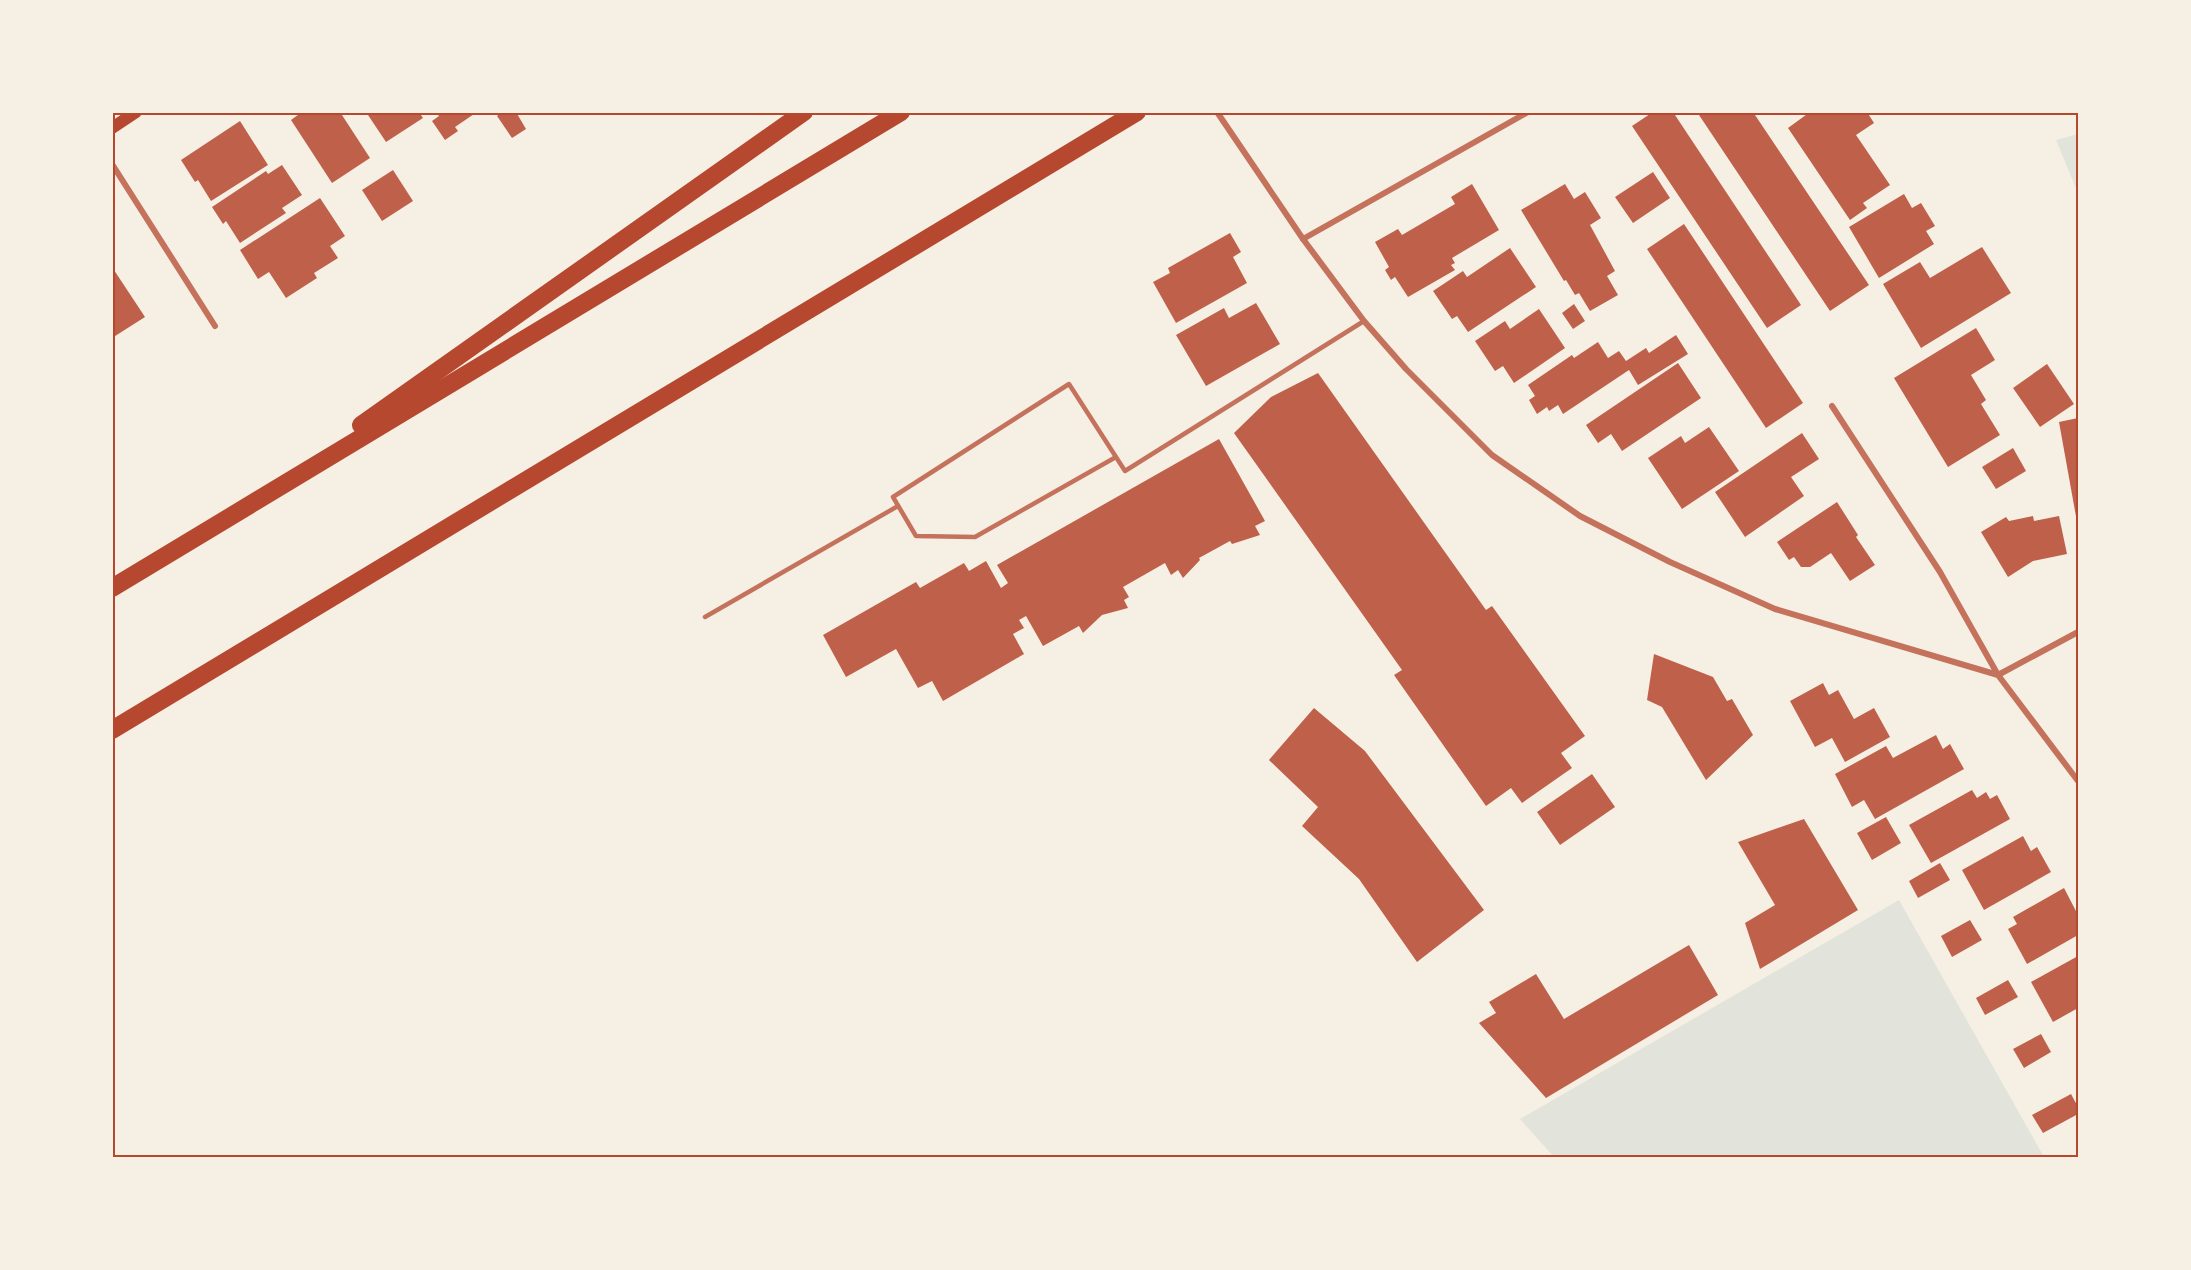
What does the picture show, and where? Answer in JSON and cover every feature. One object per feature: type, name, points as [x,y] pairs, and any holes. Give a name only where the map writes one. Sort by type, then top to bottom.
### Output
[{"type":"highway","points":[[237,513],[804,112]]},
{"type":"highway","points":[[112,588],[901,112]]},
{"type":"highway","points":[[112,730],[1137,112]]},
{"type":"highway","points":[[112,742],[238,653]]},
{"type":"main road","points":[[112,128],[136,112]]},
{"type":"street","points":[[1217,112],[1303,239],[1364,321],[1406,369],[1492,455],[1580,516],[1670,562],[1775,609],[1998,675],[2079,632]]},
{"type":"street","points":[[1303,239],[1528,112]]},
{"type":"street","points":[[112,164],[215,326]]},
{"type":"street","points":[[1832,406],[1940,572],[1998,675],[2079,782]]},
{"type":"lane","points":[[1116,457],[975,537],[916,536],[893,497],[1069,384],[1116,457],[1125,471],[1364,321]]},
{"type":"lane","points":[[705,617],[898,506]]},
{"type":"shaded area","points":[[2078,134],[2078,193],[2056,140]]},
{"type":"shaded area","points":[[1899,900],[2044,1157],[1554,1157],[1520,1119]]},
{"type":"building","points":[[302,112],[340,112],[370,158],[332,183],[291,120]]},
{"type":"building","points":[[366,112],[419,112],[423,118],[386,142]]},
{"type":"building","points":[[436,112],[477,112],[455,127],[458,131],[445,140],[432,121],[439,116]]},
{"type":"building","points":[[502,112],[516,112],[526,129],[512,138],[497,116]]},
{"type":"building","points":[[1653,112],[1673,112],[1801,305],[1767,328],[1632,126]]},
{"type":"building","points":[[1697,112],[1753,112],[1869,285],[1830,311]]},
{"type":"building","points":[[1810,112],[1867,112],[1874,123],[1856,135],[1890,185],[1863,203],[1867,208],[1850,220],[1788,128]]},
{"type":"building","points":[[240,121],[268,165],[211,201],[198,180],[195,182],[181,160]]},
{"type":"building","points":[[282,165],[302,195],[282,208],[286,213],[240,243],[226,221],[223,224],[212,207],[266,171],[268,174]]},
{"type":"building","points":[[393,170],[413,201],[382,221],[362,190]]},
{"type":"building","points":[[1653,172],[1670,198],[1633,223],[1615,197]]},
{"type":"building","points":[[1472,184],[1499,230],[1452,258],[1455,263],[1451,265],[1455,270],[1408,297],[1395,277],[1391,280],[1385,270],[1389,267],[1375,242],[1398,229],[1402,235],[1455,204],[1451,197]]},
{"type":"building","points":[[1565,184],[1574,199],[1585,192],[1601,218],[1590,225],[1615,271],[1607,276],[1618,295],[1590,311],[1579,293],[1575,295],[1566,280],[1564,281],[1521,210]]},
{"type":"building","points":[[1904,194],[1912,208],[1921,203],[1935,226],[1926,231],[1934,244],[1879,278],[1849,227]]},
{"type":"building","points":[[320,198],[345,236],[330,246],[338,258],[314,273],[317,278],[286,298],[269,272],[258,279],[240,250]]},
{"type":"building","points":[[1684,224],[1803,403],[1766,428],[1647,249]]},
{"type":"building","points":[[1230,233],[1241,252],[1233,257],[1247,283],[1176,323],[1153,282],[1170,273],[1168,268]]},
{"type":"building","points":[[1982,247],[2011,293],[1921,348],[1883,284],[1920,262],[1930,278]]},
{"type":"building","points":[[1510,248],[1536,287],[1468,332],[1457,316],[1452,319],[1433,291],[1463,271],[1467,277]]},
{"type":"building","points":[[112,267],[145,317],[112,338]]},
{"type":"building","points":[[1256,303],[1280,344],[1206,386],[1176,335],[1224,308],[1229,318]]},
{"type":"building","points":[[1574,304],[1585,321],[1573,329],[1562,313]]},
{"type":"building","points":[[1539,309],[1565,348],[1514,383],[1503,366],[1495,371],[1475,341],[1505,321],[1510,329]]},
{"type":"building","points":[[1976,328],[1995,360],[1971,375],[1986,400],[1981,404],[2000,435],[1948,467],[1894,378]]},
{"type":"building","points":[[1676,335],[1688,354],[1638,385],[1629,370],[1563,414],[1558,405],[1549,411],[1547,407],[1537,414],[1529,400],[1535,396],[1528,385],[1572,355],[1574,358],[1598,342],[1608,358],[1619,351],[1626,361],[1646,348],[1649,353]]},
{"type":"building","points":[[1678,363],[1701,398],[1622,451],[1611,434],[1598,443],[1586,425]]},
{"type":"building","points":[[2047,364],[2074,404],[2040,427],[2013,388]]},
{"type":"building","points":[[1318,373],[1486,610],[1492,606],[1585,736],[1561,753],[1572,768],[1522,803],[1511,788],[1486,806],[1394,675],[1402,670],[1234,433],[1271,397]]},
{"type":"building","points":[[2078,418],[2078,521],[2077,522],[2059,422]]},
{"type":"building","points":[[1709,427],[1739,471],[1682,509],[1648,458],[1681,436],[1685,443]]},
{"type":"building","points":[[1802,433],[1819,459],[1791,477],[1804,496],[1745,537],[1715,492]]},
{"type":"building","points":[[1219,439],[1265,521],[1255,526],[1260,535],[1232,544],[1230,541],[1199,558],[1200,560],[1183,578],[1178,570],[1171,575],[1165,563],[1123,587],[1129,597],[1124,600],[1128,608],[1102,615],[1083,633],[1079,626],[1043,646],[1026,616],[1019,620],[1024,628],[1013,634],[1024,654],[943,701],[932,681],[918,688],[896,649],[846,677],[823,635],[916,582],[920,588],[964,563],[969,571],[986,561],[1001,588],[1008,583],[997,565]]},
{"type":"building","points":[[2013,448],[2026,471],[1996,489],[1982,467]]},
{"type":"building","points":[[1837,502],[1858,535],[1856,537],[1875,565],[1850,581],[1831,553],[1810,567],[1801,567],[1794,557],[1789,560],[1777,542]]},
{"type":"building","points":[[2033,516],[2034,521],[2059,516],[2067,554],[2033,561],[2008,577],[1981,532],[2006,517],[2009,521]]},
{"type":"building","points":[[1654,654],[1713,677],[1727,701],[1732,699],[1753,735],[1706,780],[1662,707],[1647,700]]},
{"type":"building","points":[[1823,683],[1829,695],[1838,690],[1854,719],[1874,708],[1890,737],[1845,762],[1832,738],[1815,747],[1790,701]]},
{"type":"building","points":[[1314,708],[1365,751],[1484,910],[1417,962],[1359,879],[1302,826],[1318,807],[1269,760]]},
{"type":"building","points":[[1936,735],[1943,749],[1950,744],[1964,769],[1875,819],[1864,800],[1852,807],[1835,774],[1886,746],[1893,758]]},
{"type":"building","points":[[1592,774],[1615,807],[1560,845],[1537,812]]},
{"type":"building","points":[[1972,790],[1977,798],[1986,792],[1990,799],[1997,795],[2010,819],[1931,863],[1909,825]]},
{"type":"building","points":[[1886,817],[1901,843],[1872,860],[1857,833]]},
{"type":"building","points":[[1804,819],[1858,910],[1760,969],[1745,923],[1775,905],[1738,842]]},
{"type":"building","points":[[2023,836],[2031,851],[2037,847],[2051,872],[1984,910],[1962,870]]},
{"type":"building","points":[[1940,863],[1950,880],[1918,898],[1909,881]]},
{"type":"building","points":[[2064,888],[2078,915],[2078,935],[2027,964],[2008,929],[2017,924],[2013,917]]},
{"type":"building","points":[[1970,920],[1982,940],[1952,957],[1941,936]]},
{"type":"building","points":[[1689,945],[1718,995],[1546,1098],[1479,1023],[1496,1013],[1489,1002],[1536,974],[1564,1019]]},
{"type":"building","points":[[2078,956],[2078,1008],[2053,1022],[2031,982]]},
{"type":"building","points":[[2008,980],[2018,997],[1985,1015],[1976,998]]},
{"type":"building","points":[[2041,1034],[2051,1052],[2024,1068],[2013,1049]]},
{"type":"building","points":[[2071,1094],[2078,1107],[2078,1114],[2043,1133],[2032,1115]]}]
